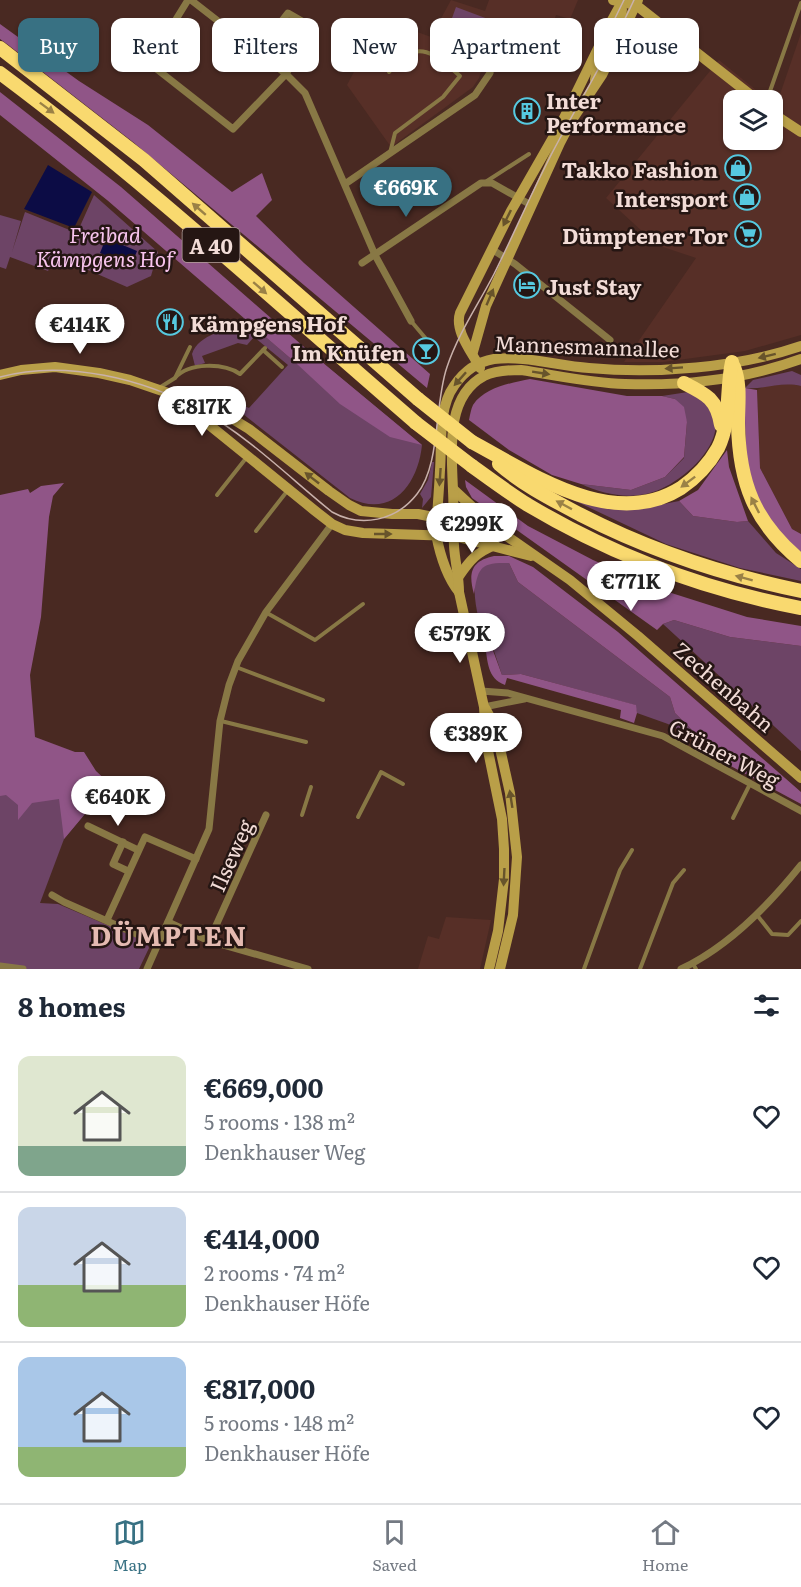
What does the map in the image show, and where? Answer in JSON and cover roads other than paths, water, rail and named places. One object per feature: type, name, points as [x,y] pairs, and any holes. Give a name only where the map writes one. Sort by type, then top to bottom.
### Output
[{"type":"highway","name":"A 40","points":[[0,48],[144,160],[418,399],[506,471],[559,504],[641,544],[722,572],[801,591]]},
{"type":"highway","name":"A 40","points":[[0,73],[54,113],[138,182],[416,423],[527,504],[632,558],[731,592],[801,608]]},
{"type":"highway","points":[[732,362],[743,477],[754,504],[771,533],[801,561]]},
{"type":"highway","points":[[472,442],[543,480],[589,498],[623,504],[647,502],[670,494],[690,482],[707,466],[722,436],[733,376]]},
{"type":"highway","points":[[684,383],[705,393],[713,401],[719,413],[722,436]]},
{"type":"main road","points":[[613,0],[637,2],[745,90]]},
{"type":"main road","points":[[594,87],[600,60],[621,21],[623,0]]},
{"type":"main road","points":[[489,969],[498,931],[504,879],[504,849],[498,798],[486,741],[484,707],[459,592],[453,520],[452,463],[457,412],[463,398],[484,376],[458,324],[460,312],[519,198],[562,122],[623,0]]},
{"type":"main road","points":[[459,592],[451,582],[436,534],[446,405],[452,388],[475,358],[478,330],[506,258],[531,205],[572,120],[602,75],[637,2]]},
{"type":"main road","points":[[783,120],[801,132]]},
{"type":"main road","points":[[461,333],[478,330]]},
{"type":"main road","name":"Mannesmannallee","points":[[475,358],[522,360],[592,369],[674,369],[748,360],[801,346]]},
{"type":"main road","name":"Mannesmannallee","points":[[484,376],[521,370],[623,384],[684,383],[733,376],[801,359]]},
{"type":"main road","points":[[0,375],[38,368],[75,369],[130,380],[174,396],[332,524]]},
{"type":"main road","name":"Zechenbahn","points":[[174,396],[207,404],[249,429],[349,505],[361,511],[381,514],[418,514],[498,530],[570,580],[630,629],[801,778]]},
{"type":"main road","points":[[453,489],[498,530]]},
{"type":"main road","name":"Zechenbahn","points":[[332,524],[345,530],[363,533],[454,536],[538,558]]},
{"type":"main road","points":[[459,576],[472,558],[495,545]]},
{"type":"main road","points":[[484,707],[495,726],[510,793],[517,857],[513,915],[500,969]]},
{"type":"street","points":[[214,18],[190,0],[149,63],[233,129],[286,74]]},
{"type":"street","points":[[284,18],[288,13],[297,18]]},
{"type":"street","points":[[283,72],[305,93],[375,255],[411,321]]},
{"type":"street","points":[[345,184],[475,95],[490,73]]},
{"type":"street","points":[[362,263],[481,183],[487,182],[531,205]]},
{"type":"street","points":[[493,250],[610,340]]},
{"type":"street","points":[[147,969],[209,829],[220,721],[236,667],[266,612],[332,524]]},
{"type":"street","name":"Grüner Weg","points":[[481,691],[501,691],[663,736],[801,812]]},
{"type":"street","name":"Grüner Weg","points":[[484,707],[526,698]]},
{"type":"street","name":"Ilseweg","points":[[209,941],[267,815]]},
{"type":"street","points":[[88,826],[138,850]]},
{"type":"street","points":[[107,920],[145,837],[196,859]]},
{"type":"street","points":[[123,842],[113,864],[128,872]]},
{"type":"street","points":[[681,969],[694,966],[756,914],[801,865]]},
{"type":"street","points":[[52,895],[159,944]]},
{"type":"street","points":[[168,922],[209,941],[306,969]]},
{"type":"street","points":[[0,966],[22,969]]},
{"type":"lane","points":[[770,90],[801,3]]},
{"type":"lane","points":[[390,154],[394,133],[443,97],[460,76],[439,58],[424,51],[418,52]]},
{"type":"lane","points":[[487,182],[529,154]]},
{"type":"lane","points":[[411,321],[427,340]]},
{"type":"lane","points":[[175,378],[190,347]]},
{"type":"lane","points":[[158,389],[179,374],[197,367],[224,366],[240,374],[264,349],[282,367]]},
{"type":"lane","points":[[217,495],[248,456]]},
{"type":"lane","points":[[256,531],[288,489]]},
{"type":"lane","points":[[266,612],[315,640],[363,604]]},
{"type":"lane","points":[[236,667],[323,700]]},
{"type":"lane","points":[[220,721],[306,742]]},
{"type":"lane","points":[[358,817],[381,772],[404,784]]},
{"type":"lane","points":[[733,818],[750,784]]},
{"type":"lane","points":[[302,815],[311,787]]},
{"type":"lane","points":[[584,969],[620,870],[632,850]]},
{"type":"lane","points":[[640,969],[674,883],[684,870]]},
{"type":"lane","points":[[756,914],[772,934],[788,935],[801,921]]},
{"type":"tram line","points":[[615,18],[624,0]]},
{"type":"tram line","points":[[0,377],[25,372],[77,371],[130,381],[156,390],[219,421],[269,458],[332,512],[355,520],[389,516],[409,503],[425,481],[434,450],[443,382],[457,343],[494,274],[550,157],[634,0]]},
{"type":"place","name":"Inter Performance","points":[[527,111]]},
{"type":"place","name":"Takko Fashion","points":[[738,168]]},
{"type":"place","name":"Intersport","points":[[747,197]]},
{"type":"place","name":"Dümptener Tor","points":[[748,234]]},
{"type":"place","name":"Just Stay","points":[[527,285]]},
{"type":"place","name":"Kämpgens Hof","points":[[170,322]]},
{"type":"place","name":"Im Knüfen","points":[[426,351]]},
{"type":"district","name":"DÜMPTEN","points":[[169,934]]},
{"type":"park label","name":"Freibad Kämpgens Hof","points":[[105,245]]}]
